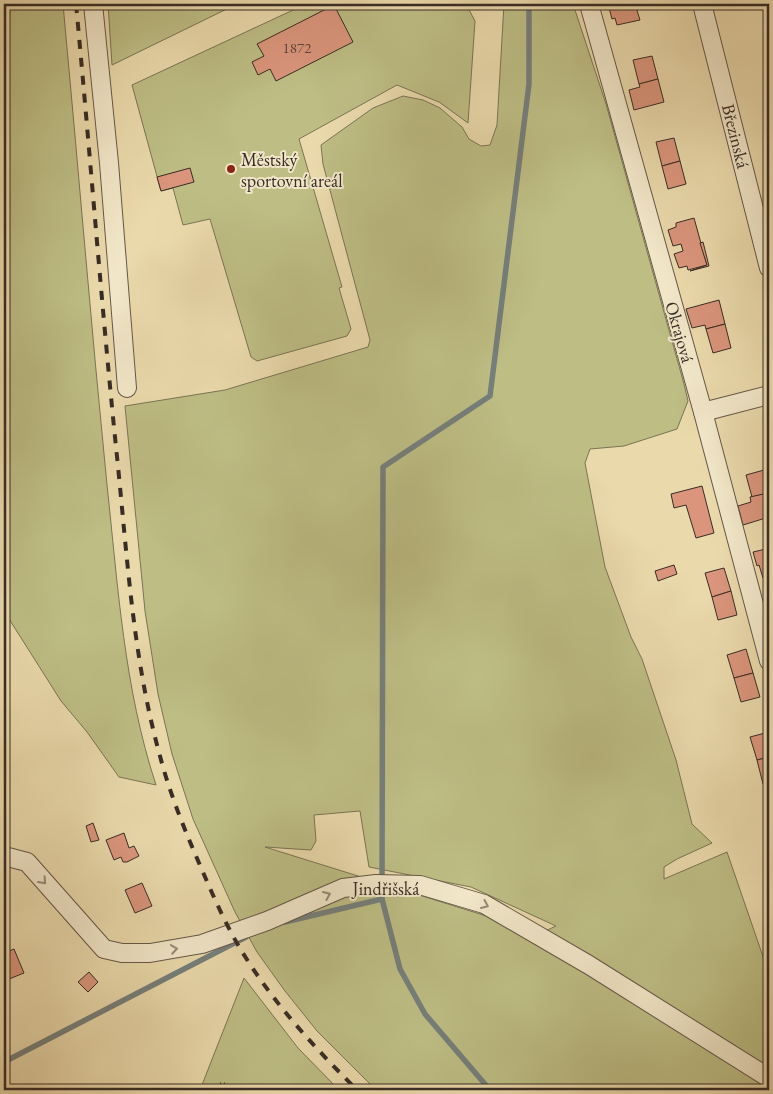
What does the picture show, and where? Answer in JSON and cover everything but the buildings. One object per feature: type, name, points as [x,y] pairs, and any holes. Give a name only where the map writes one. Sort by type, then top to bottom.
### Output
[{"type":"street","points":[[93,4],[109,163],[127,388]]},
{"type":"street","name":"Okrajová","points":[[589,4],[703,412],[769,661]]},
{"type":"street","name":"Březinská","points":[[702,4],[769,268]]},
{"type":"street","points":[[703,412],[769,395]]},
{"type":"street","name":"Jindřišská","points":[[4,856],[27,862],[104,949],[122,953],[150,953],[202,944],[267,921],[343,888],[376,884],[420,885],[484,904],[589,965],[769,1078]]},
{"type":"path","points":[[212,1090],[222,1083],[237,1090]]},
{"type":"green space","points":[[4,4],[63,4],[101,425],[119,599],[136,711],[156,785],[119,777],[87,732],[61,701],[4,611]]},
{"type":"green space","points":[[108,4],[237,4],[112,65]]},
{"type":"green space","name":"Městský sportovní areál","points":[[306,4],[466,4],[475,21],[468,123],[439,102],[397,85],[299,139],[342,287],[339,288],[351,329],[347,336],[257,361],[251,357],[210,219],[183,225],[173,188],[161,191],[132,85]]},
{"type":"green space","points":[[504,4],[573,4],[606,104],[688,401],[677,429],[624,446],[590,449],[585,463],[605,567],[631,637],[642,659],[676,760],[692,824],[712,843],[664,867],[664,879],[727,852],[769,974],[769,1090],[376,1090],[317,1031],[257,952],[235,912],[193,819],[172,754],[158,694],[145,611],[125,406],[225,390],[368,347],[370,340],[323,164],[321,145],[373,108],[403,96],[423,100],[440,108],[462,127],[469,139],[481,146],[490,145],[497,125]],"holes":[[[360,811],[369,867],[471,887],[556,926],[541,933],[265,847],[311,850],[316,841],[314,815]]]},
{"type":"green space","points":[[244,978],[298,1048],[339,1090],[200,1090]]},
{"type":"waterway","points":[[285,922],[382,899],[383,467],[490,396],[529,84],[529,4]]},
{"type":"waterway","points":[[382,899],[400,969],[425,1014],[490,1090]]},
{"type":"waterway","points":[[4,1062],[246,937]]},
{"type":"railway","points":[[76,4],[127,564],[143,680],[160,756],[173,799],[190,842],[217,904],[239,947],[284,1010],[312,1043],[357,1090]]},
{"type":"place","name":"Městský sportovní areál","points":[[231,169]]}]
